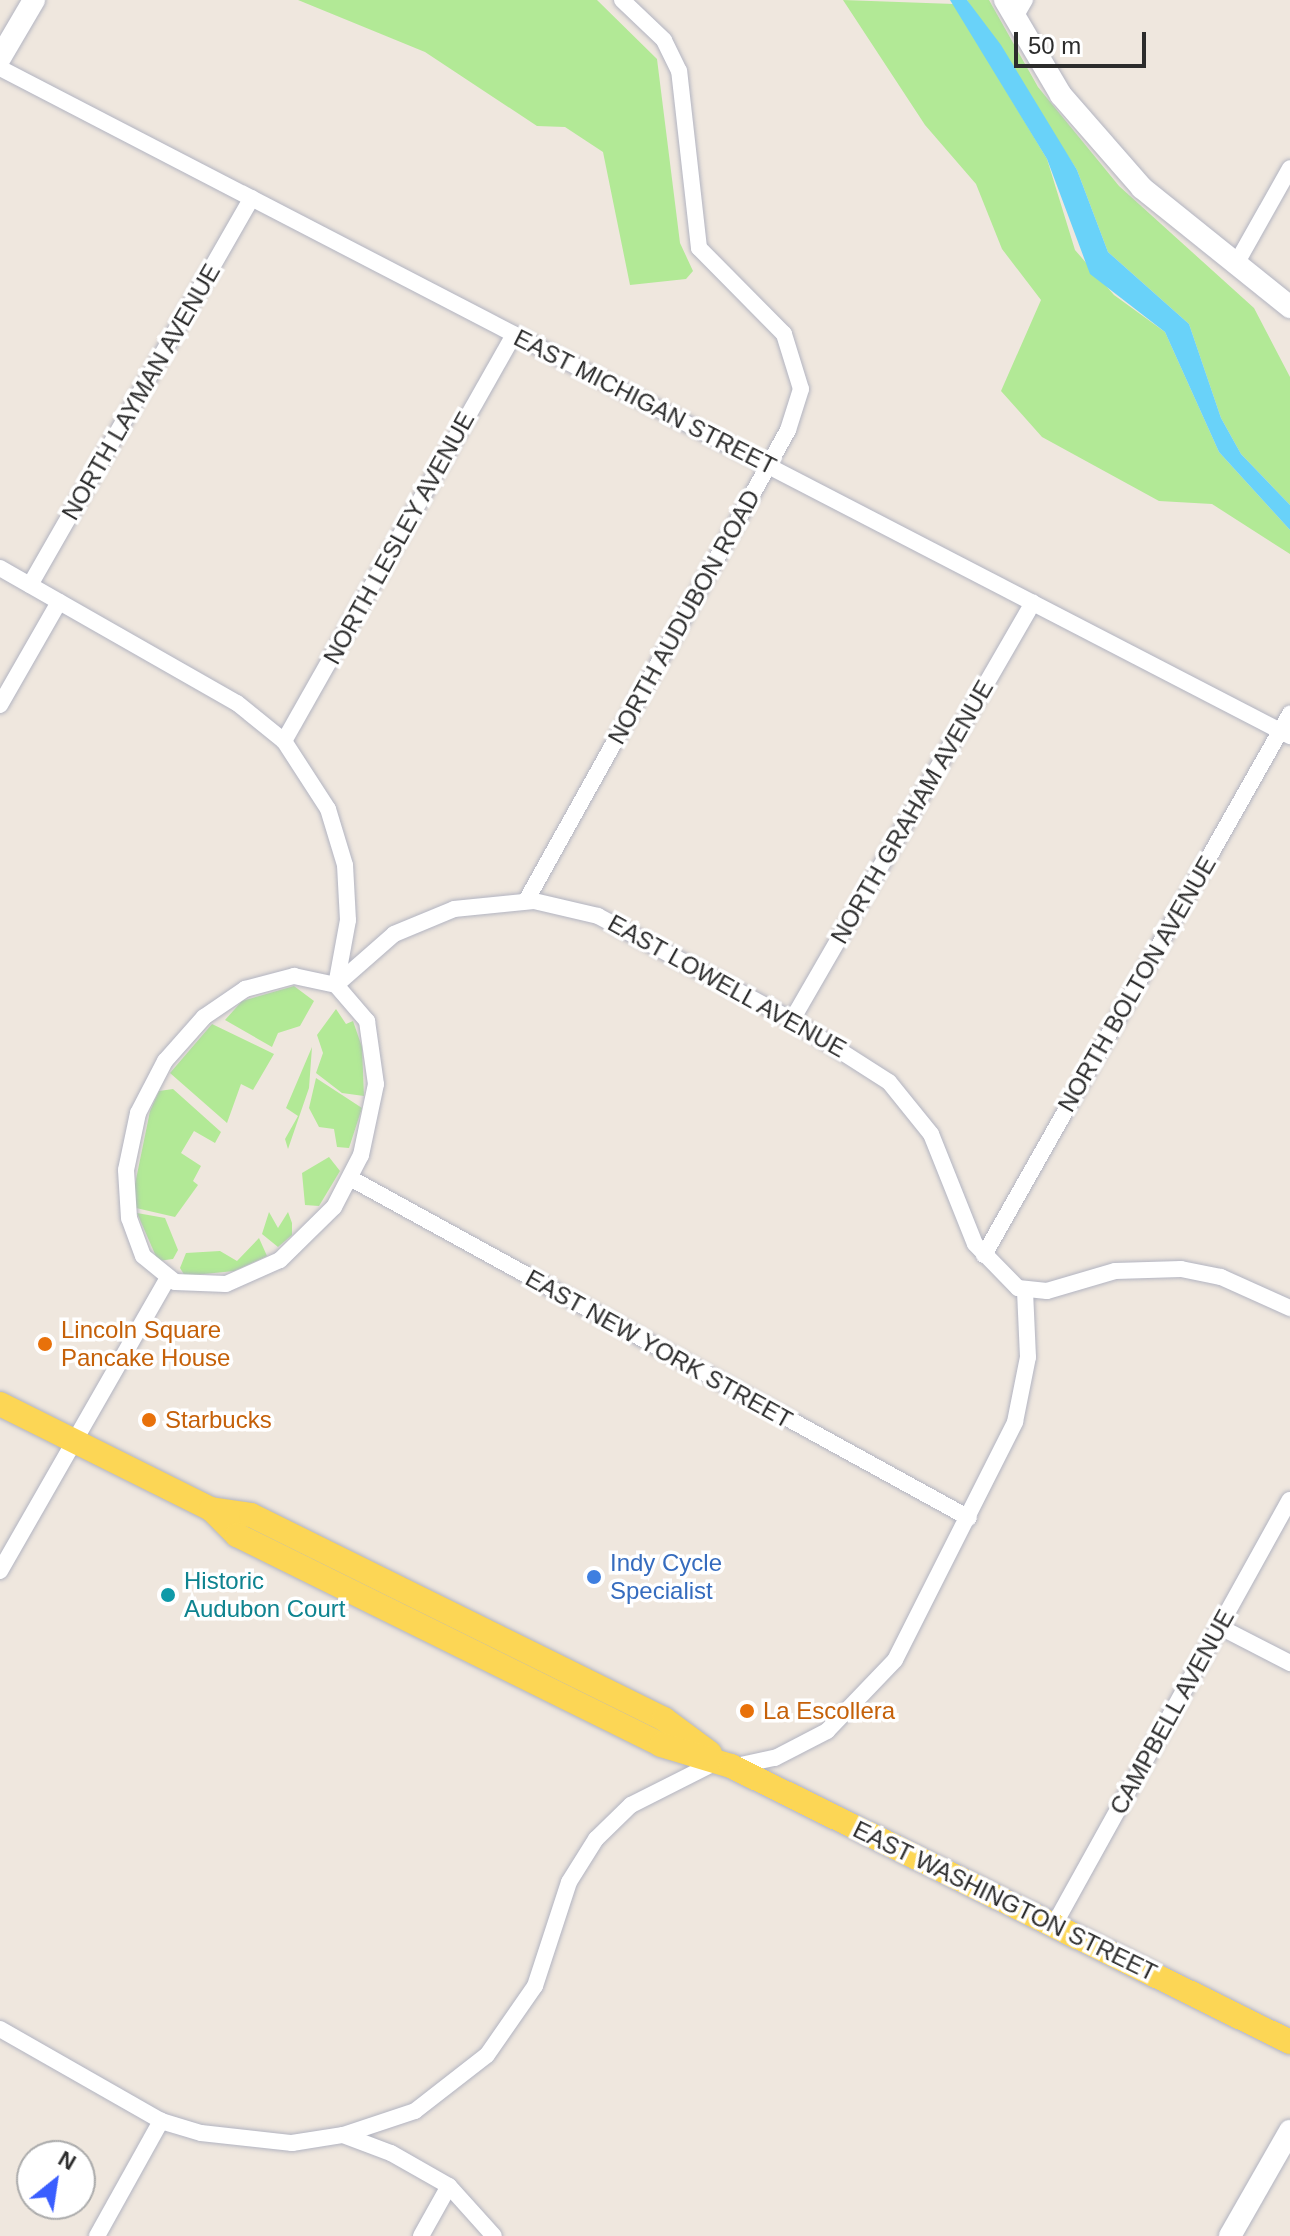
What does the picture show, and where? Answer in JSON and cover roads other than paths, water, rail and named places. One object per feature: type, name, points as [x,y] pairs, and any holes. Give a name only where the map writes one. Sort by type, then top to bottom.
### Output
[{"type":"main road","points":[[0,58],[34,0]]},
{"type":"main road","points":[[1015,6],[1061,95],[1142,188],[1290,307]]},
{"type":"main road","name":"EAST WASHINGTON STREET","points":[[0,1404],[211,1509],[237,1535],[661,1745],[725,1764],[1290,2042]]},
{"type":"main road","points":[[1230,2236],[1290,2131]]},
{"type":"street","name":"NORTH AUDUBON ROAD","points":[[526,901],[798,406],[796,356],[779,327],[699,248],[679,71],[664,40],[622,0]]},
{"type":"street","name":"EAST MICHIGAN STREET","points":[[0,68],[1285,734]]},
{"type":"street","points":[[1236,264],[1290,168]]},
{"type":"street","name":"NORTH LAYMAN AVENUE","points":[[30,585],[252,198]]},
{"type":"street","name":"NORTH LESLEY AVENUE","points":[[284,741],[514,335]]},
{"type":"street","points":[[0,568],[237,703],[284,741],[328,809],[345,865],[348,920],[336,985]]},
{"type":"street","points":[[0,705],[59,602]]},
{"type":"street","name":"NORTH GRAHAM AVENUE","points":[[792,1020],[1033,603]]},
{"type":"street","name":"NORTH BOLTON AVENUE","points":[[984,1255],[1285,734],[1290,714]]},
{"type":"street","name":"EAST LOWELL AVENUE","points":[[336,985],[365,954],[416,923],[462,908],[526,901],[614,922],[863,1062],[906,1100],[931,1134],[984,1255]]},
{"type":"street","points":[[294,976],[336,985],[367,1021],[376,1060],[372,1116],[350,1178],[321,1223],[265,1269],[204,1287],[168,1278],[141,1252],[127,1201],[130,1145],[152,1083],[192,1028],[245,989],[294,976]]},
{"type":"street","name":"EAST NEW YORK STREET","points":[[350,1178],[969,1518]]},
{"type":"street","points":[[984,1255],[1025,1290]]},
{"type":"street","points":[[1025,1290],[1123,1270],[1181,1269],[1221,1277],[1290,1308]]},
{"type":"street","points":[[0,1571],[168,1278]]},
{"type":"street","points":[[0,2029],[161,2121],[242,2141],[343,2135],[415,2111],[475,2067],[535,1986],[569,1882],[596,1839],[631,1805],[725,1764],[799,1748],[866,1698],[901,1651],[969,1518],[1022,1399],[1025,1290]]},
{"type":"street","name":"CAMPBELL AVENUE","points":[[1054,1925],[1290,1500]]},
{"type":"street","points":[[1220,1627],[1290,1663]]},
{"type":"street","points":[[97,2236],[161,2121]]},
{"type":"street","points":[[343,2135],[449,2186],[494,2236]]},
{"type":"street","points":[[421,2236],[449,2186]]},
{"type":"water","points":[[950,0],[967,0],[1001,45],[1077,170],[1108,252],[1189,324],[1221,418],[1241,454],[1290,505],[1290,530],[1219,452],[1165,332],[1090,274],[1047,159]]},
{"type":"place","name":"Lincoln Square Pancake House","points":[[45,1344]]},
{"type":"place","name":"Starbucks","points":[[149,1420]]},
{"type":"place","name":"Indy Cycle Specialist","points":[[594,1577]]},
{"type":"place","name":"Historic Audubon Court","points":[[168,1595]]},
{"type":"place","name":"La Escollera","points":[[747,1711]]}]
